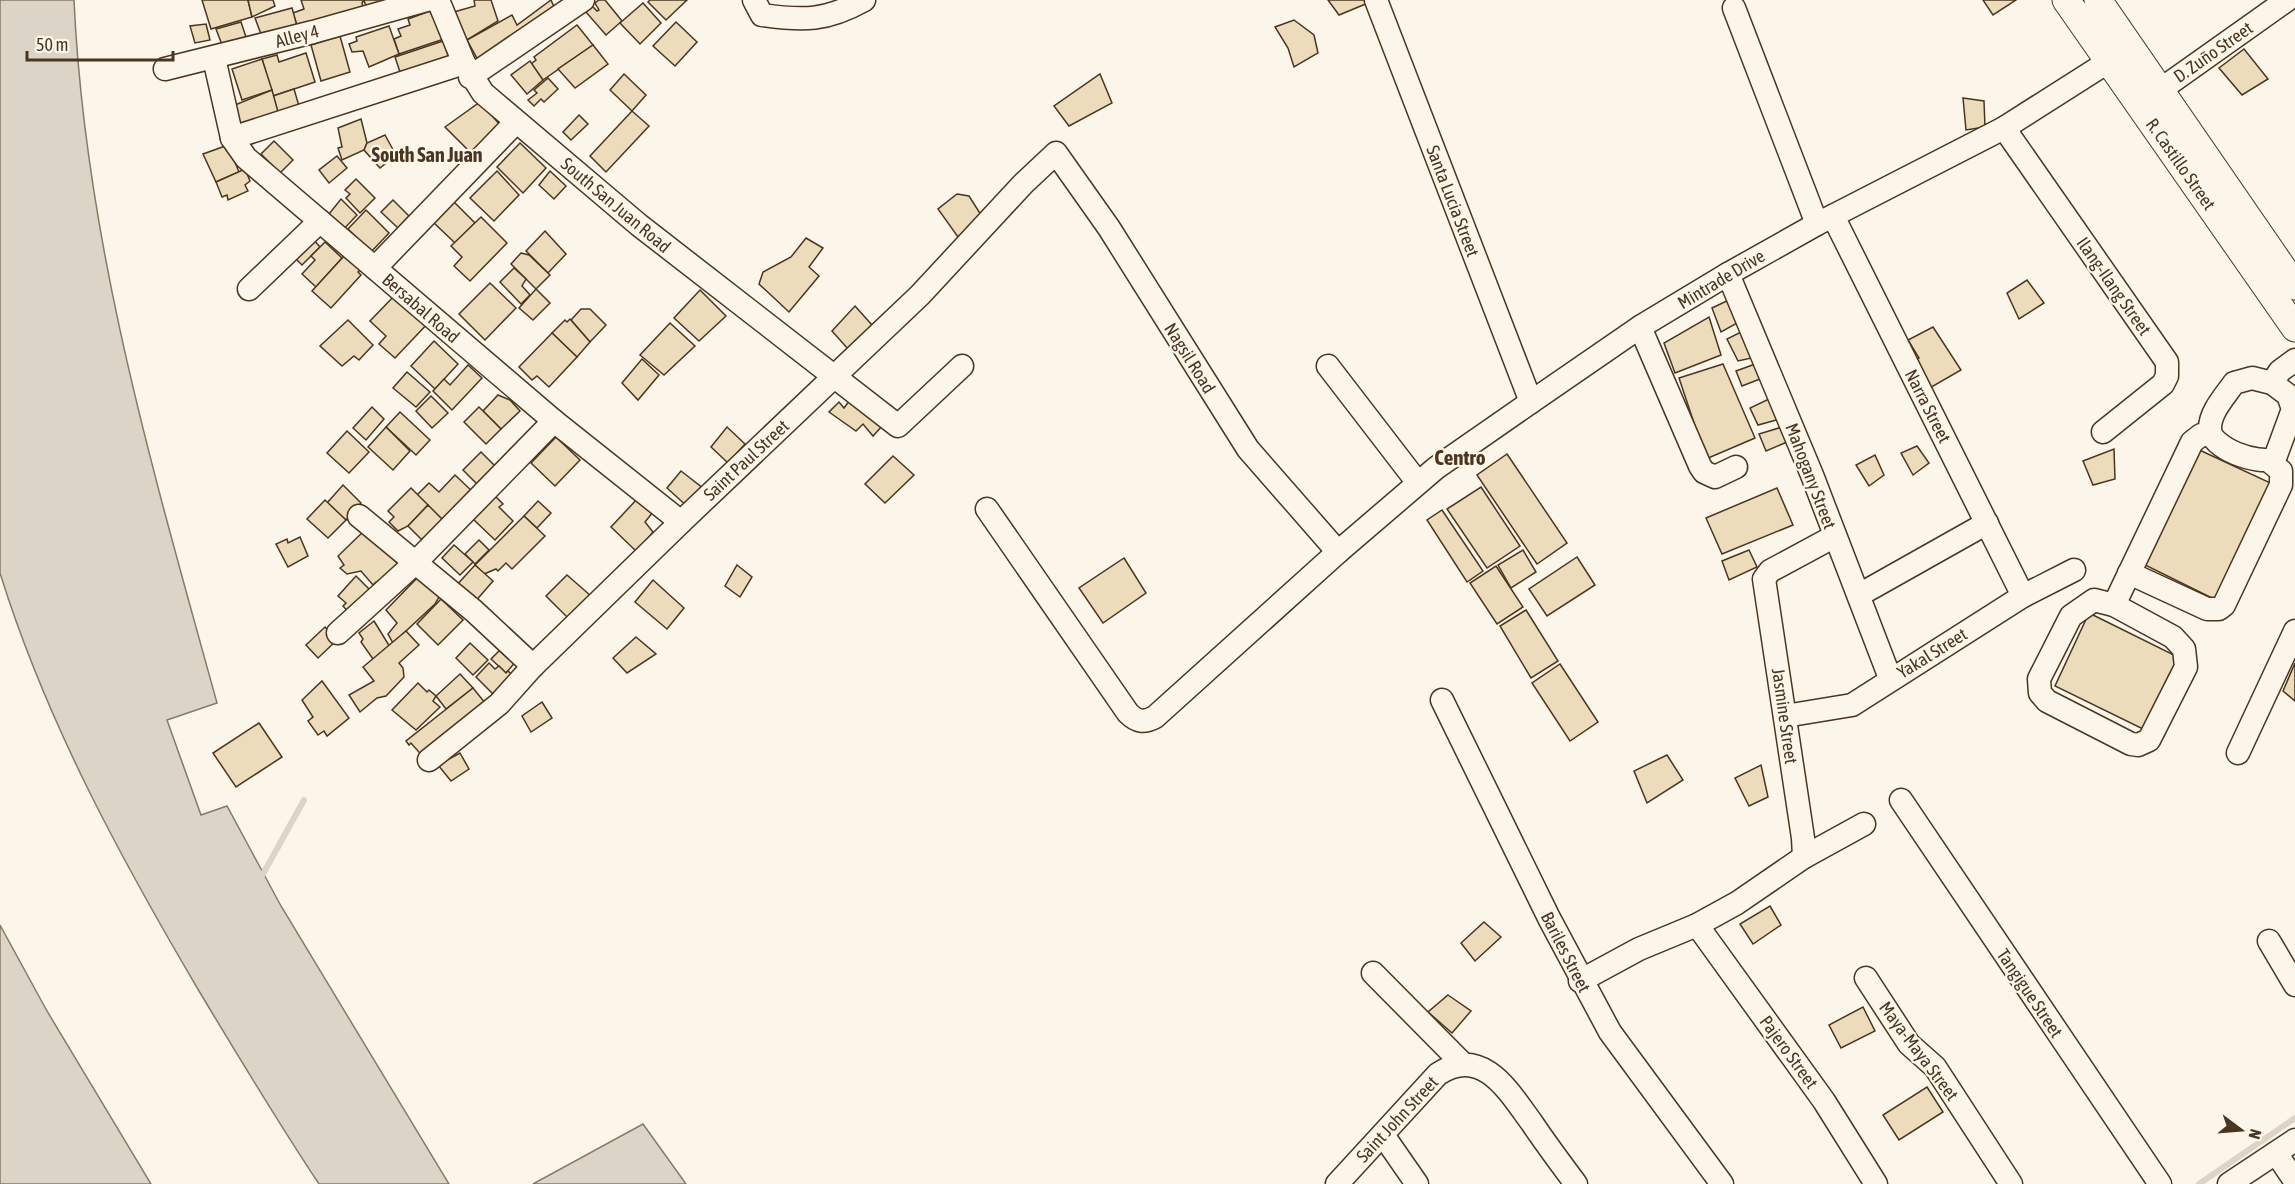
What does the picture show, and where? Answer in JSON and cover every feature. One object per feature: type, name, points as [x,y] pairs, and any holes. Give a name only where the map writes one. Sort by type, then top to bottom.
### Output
[{"type":"main road","name":"R. Castillo Street","points":[[2066,0],[2120,54],[2150,97],[2295,286]]},
{"type":"main road","name":"R. Castillo Street","points":[[2098,0],[2120,54]]},
{"type":"main road","name":"R. Castillo Street","points":[[2150,97],[2295,328]]},
{"type":"street","name":"Alley 4","points":[[165,69],[428,0]]},
{"type":"street","name":"South San Juan Road","points":[[438,0],[467,70],[483,93],[711,283],[898,426],[962,366]]},
{"type":"street","points":[[232,138],[467,70],[583,0]]},
{"type":"street","points":[[754,0],[762,15],[804,21],[847,9],[864,0]]},
{"type":"street","name":"Santa Lucia Street","points":[[1376,0],[1531,402]]},
{"type":"street","name":"D. Zuño Street","points":[[2150,97],[2287,0]]},
{"type":"street","name":"Narra Street","points":[[1734,8],[1825,220],[1987,523],[2023,596]]},
{"type":"street","name":"Mintrade Drive","points":[[987,509],[1128,713],[1134,719],[1145,722],[1155,717],[1418,483],[1640,327],[1728,274],[1825,220],[2004,128],[2120,54]]},
{"type":"street","name":"Bersabal Road","points":[[214,58],[232,138],[246,158],[554,421],[681,522]]},
{"type":"street","points":[[375,268],[516,122]]},
{"type":"street","name":"Ilang-Ilang Street","points":[[2004,128],[2167,362],[2167,376],[2163,384],[2103,432]]},
{"type":"street","name":"Saint Paul Street","points":[[429,760],[499,704],[532,666],[920,295],[1023,184],[1056,153]]},
{"type":"street","name":"Nagsil Road","points":[[1056,153],[1109,228],[1248,449],[1338,552]]},
{"type":"street","points":[[249,289],[320,221]]},
{"type":"street","name":"Mahogany Street","points":[[1728,274],[1859,595],[1890,678]]},
{"type":"street","points":[[1640,327],[1700,466],[1709,475],[1715,477],[1736,467]]},
{"type":"street","points":[[2272,383],[2280,370],[2295,360]]},
{"type":"street","points":[[1328,366],[1418,483]]},
{"type":"street","points":[[2211,435],[2213,414],[2234,383],[2252,378],[2272,383],[2289,395],[2294,409],[2277,453],[2269,461]]},
{"type":"street","points":[[338,633],[415,563],[554,421]]},
{"type":"street","points":[[2114,605],[2129,573],[2192,442],[2202,435],[2211,435],[2223,447],[2253,459],[2269,461],[2281,471],[2281,485],[2224,605],[2219,609],[2207,609],[2129,573]]},
{"type":"street","points":[[359,516],[474,611],[532,666]]},
{"type":"street","points":[[1859,595],[1987,523]]},
{"type":"street","name":"Jasmine Street","points":[[1804,857],[1785,716],[1763,587],[1766,575],[1834,536]]},
{"type":"street","name":"Yakal Street","points":[[1785,716],[1852,705],[1890,678],[2023,596],[2074,570]]},
{"type":"street","points":[[2094,600],[2114,605],[2173,637],[2184,649],[2187,657],[2186,667],[2149,740],[2138,745],[2047,701],[2038,686],[2071,616],[2094,600]]},
{"type":"street","points":[[2238,753],[2295,630]]},
{"type":"street","name":"Bariles Street","points":[[1442,700],[1580,981],[1610,1032],[1722,1184]]},
{"type":"street","name":"Tangigue Street","points":[[1901,800],[2160,1184]]},
{"type":"street","points":[[1580,981],[1639,949],[1697,925],[1737,903],[1804,857],[1864,824]]},
{"type":"street","name":"Pajero Street","points":[[1697,925],[1824,1101],[1876,1184]]},
{"type":"street","points":[[2269,941],[2295,985]]},
{"type":"street","points":[[1373,972],[1463,1064],[1479,1068],[1502,1082],[1576,1184]]},
{"type":"street","name":"Maya-Maya Street","points":[[1866,978],[1909,1044],[1935,1067],[2011,1184]]},
{"type":"street","name":"Saint John Street","points":[[1337,1184],[1438,1074],[1450,1066],[1463,1064]]},
{"type":"street","points":[[1383,1135],[1417,1184]]},
{"type":"street","points":[[2229,1184],[2295,1140]]},
{"type":"street","points":[[2276,1153],[2295,1181]]},
{"type":"shaded area","points":[[0,0],[74,0],[81,90],[92,179],[107,268],[169,529],[217,703],[167,720],[201,815],[227,806],[281,906],[449,1184],[319,1184],[228,1040],[141,890],[87,787],[39,682],[0,573]]},
{"type":"shaded area","points":[[0,925],[47,1011],[151,1184],[0,1184]]},
{"type":"shaded area","points":[[643,1124],[686,1184],[533,1184]]},
{"type":"building","points":[[202,0],[248,0],[252,17],[211,29]]},
{"type":"building","points":[[248,0],[273,0],[275,6],[252,17]]},
{"type":"building","points":[[301,0],[364,0],[362,3],[364,13],[298,29],[293,13],[304,9]]},
{"type":"building","points":[[364,0],[409,0],[368,12]]},
{"type":"building","points":[[474,0],[491,0],[498,21],[467,40],[454,12],[475,6]]},
{"type":"building","points":[[551,0],[557,14],[478,60],[467,40],[512,15],[517,25]]},
{"type":"building","points":[[605,0],[622,21],[606,35],[585,11],[592,6],[597,11],[599,10],[595,3]]},
{"type":"building","points":[[650,0],[687,0],[666,20],[648,2]]},
{"type":"building","points":[[1328,0],[1367,0],[1368,3],[1339,15]]},
{"type":"building","points":[[1983,0],[2016,0],[1993,15]]},
{"type":"building","points":[[643,3],[661,23],[640,44],[620,23]]},
{"type":"building","points":[[292,8],[299,33],[264,42],[255,18]]},
{"type":"building","points":[[430,11],[432,15],[435,14],[444,39],[399,54],[394,39],[401,36],[398,29],[410,25],[408,19]]},
{"type":"building","points":[[1294,20],[1314,35],[1318,53],[1294,67],[1288,48],[1275,27]]},
{"type":"building","points":[[241,22],[248,43],[224,50],[216,29]]},
{"type":"building","points":[[676,22],[697,42],[675,66],[653,46]]},
{"type":"building","points":[[206,24],[210,40],[195,43],[190,26]]},
{"type":"building","points":[[577,25],[593,45],[543,80],[531,64],[536,60],[534,57]]},
{"type":"building","points":[[389,26],[399,54],[369,67],[363,51],[352,52],[349,44],[357,41],[356,37]]},
{"type":"building","points":[[340,36],[350,72],[321,81],[311,45]]},
{"type":"building","points":[[443,41],[450,61],[402,78],[395,57]]},
{"type":"building","points":[[593,45],[608,64],[575,88],[558,69]]},
{"type":"building","points":[[2244,49],[2268,79],[2242,95],[2219,68]]},
{"type":"building","points":[[306,53],[315,82],[273,96],[262,59],[277,55],[279,62]]},
{"type":"building","points":[[262,59],[272,90],[242,100],[232,69]]},
{"type":"building","points":[[530,61],[543,80],[527,94],[511,75]]},
{"type":"building","points":[[624,74],[646,95],[632,111],[610,90]]},
{"type":"building","points":[[1100,74],[1112,103],[1069,126],[1054,106]]},
{"type":"building","points":[[548,78],[558,89],[544,102],[541,99],[534,106],[528,100],[537,93],[534,90]]},
{"type":"building","points":[[294,89],[301,113],[280,119],[273,96]]},
{"type":"building","points":[[272,90],[280,119],[238,130],[230,107]]},
{"type":"building","points":[[1963,98],[1984,101],[1985,127],[1966,130]]},
{"type":"building","points":[[480,102],[501,126],[471,153],[445,127]]},
{"type":"building","points":[[632,111],[649,126],[606,172],[590,156]]},
{"type":"building","points":[[579,115],[588,124],[571,140],[563,132]]},
{"type":"building","points":[[361,119],[367,143],[364,150],[342,160],[338,148],[342,147],[338,128]]},
{"type":"building","points":[[385,135],[396,155],[380,168],[364,150],[367,143]]},
{"type":"building","points":[[274,141],[293,160],[280,173],[261,154]]},
{"type":"building","points":[[520,143],[546,168],[523,193],[497,167]]},
{"type":"building","points":[[228,145],[239,172],[216,182],[203,154]]},
{"type":"building","points":[[337,156],[347,168],[329,183],[319,170]]},
{"type":"building","points":[[245,169],[250,181],[245,185],[248,191],[228,200],[227,195],[222,197],[216,182]]},
{"type":"building","points":[[497,171],[519,195],[494,221],[470,198]]},
{"type":"building","points":[[550,171],[566,186],[554,199],[539,185]]},
{"type":"building","points":[[356,179],[375,198],[360,213],[346,198],[350,194],[345,190]]},
{"type":"building","points":[[957,194],[969,196],[983,218],[958,237],[938,209]]},
{"type":"building","points":[[341,199],[357,215],[343,230],[329,214]]},
{"type":"building","points":[[393,200],[409,216],[398,228],[381,212]]},
{"type":"building","points":[[454,202],[475,223],[455,243],[434,223]]},
{"type":"building","points":[[366,210],[389,233],[371,252],[348,229]]},
{"type":"building","points":[[481,217],[507,243],[470,281],[454,266],[462,257],[451,246]]},
{"type":"building","points":[[545,231],[566,254],[548,273],[526,251]]},
{"type":"building","points":[[806,238],[823,248],[809,267],[819,276],[789,312],[759,284],[763,272],[791,257]]},
{"type":"building","points":[[313,239],[320,247],[302,265],[294,257]]},
{"type":"building","points":[[325,242],[342,258],[316,287],[302,274],[315,260],[311,256]]},
{"type":"building","points":[[521,253],[529,255],[550,275],[536,289],[511,264]]},
{"type":"building","points":[[345,255],[361,269],[358,272],[361,275],[331,308],[312,291]]},
{"type":"building","points":[[514,268],[526,279],[522,286],[530,295],[521,304],[500,282]]},
{"type":"building","points":[[2027,280],[2044,303],[2019,319],[2007,293]]},
{"type":"building","points":[[490,283],[516,308],[485,340],[459,314]]},
{"type":"building","points":[[536,289],[550,303],[533,320],[519,308]]},
{"type":"building","points":[[700,290],[726,316],[699,341],[674,318]]},
{"type":"building","points":[[396,294],[430,321],[395,358],[379,344],[386,336],[370,321]]},
{"type":"building","points":[[1733,298],[1741,321],[1721,332],[1712,308]]},
{"type":"building","points":[[855,306],[872,325],[848,349],[832,331]]},
{"type":"building","points":[[581,309],[590,309],[606,325],[590,342],[571,320]]},
{"type":"building","points":[[1709,317],[1721,355],[1675,373],[1664,343]]},
{"type":"building","points":[[570,319],[590,342],[577,357],[552,333],[565,320],[567,322]]},
{"type":"building","points":[[348,320],[373,345],[359,360],[354,356],[342,366],[320,346]]},
{"type":"building","points":[[670,323],[695,346],[664,375],[640,355]]},
{"type":"building","points":[[1933,327],[1961,370],[1928,389],[1913,362],[1919,358],[1908,340]]},
{"type":"building","points":[[1743,331],[1756,357],[1738,361],[1727,339]]},
{"type":"building","points":[[552,333],[577,357],[549,387],[537,376],[532,380],[519,367]]},
{"type":"building","points":[[434,341],[458,364],[435,389],[411,366]]},
{"type":"building","points":[[642,359],[659,375],[638,400],[622,383]]},
{"type":"building","points":[[1758,363],[1765,377],[1742,386],[1736,371]]},
{"type":"building","points":[[1723,364],[1755,438],[1706,459],[1679,378]]},
{"type":"building","points":[[468,365],[482,378],[452,410],[433,391],[444,379],[450,385]]},
{"type":"building","points":[[407,372],[430,392],[416,407],[393,388]]},
{"type":"building","points":[[498,395],[510,400],[520,411],[501,429],[483,411]]},
{"type":"building","points":[[431,396],[448,413],[432,428],[416,411]]},
{"type":"building","points":[[853,396],[883,425],[873,436],[863,424],[856,431],[829,412],[839,402],[844,408]]},
{"type":"building","points":[[1771,398],[1780,419],[1758,425],[1750,408]]},
{"type":"building","points":[[372,407],[384,419],[366,440],[353,428]]},
{"type":"building","points":[[479,407],[501,429],[486,444],[464,422]]},
{"type":"building","points":[[400,412],[430,440],[416,455],[386,427]]},
{"type":"building","points":[[386,427],[410,451],[393,470],[368,447]]},
{"type":"building","points":[[727,427],[745,444],[728,463],[711,447]]},
{"type":"building","points":[[1782,427],[1787,442],[1766,451],[1759,434]]},
{"type":"building","points":[[347,431],[369,452],[349,473],[327,453]]},
{"type":"building","points":[[556,437],[580,460],[555,486],[531,463]]},
{"type":"building","points":[[1917,446],[1929,463],[1913,475],[1901,453]]},
{"type":"building","points":[[2193,447],[2277,486],[2222,603],[2139,562]]},
{"type":"building","points":[[2114,449],[2115,479],[2093,485],[2083,461]]},
{"type":"building","points":[[481,452],[502,473],[484,491],[463,470]]},
{"type":"building","points":[[1507,454],[1567,543],[1537,564],[1477,475]]},
{"type":"building","points":[[1875,455],[1884,475],[1869,486],[1856,465]]},
{"type":"building","points":[[893,456],[914,475],[885,503],[865,484]]},
{"type":"building","points":[[681,471],[704,489],[689,508],[667,488]]},
{"type":"building","points":[[455,475],[474,493],[449,527],[417,495],[429,483],[439,492]]},
{"type":"building","points":[[343,485],[361,503],[346,520],[327,503]]},
{"type":"building","points":[[1481,487],[1520,546],[1487,568],[1447,509]]},
{"type":"building","points":[[411,488],[428,505],[408,526],[398,531],[389,522],[394,517],[388,511]]},
{"type":"building","points":[[1777,488],[1793,525],[1722,554],[1706,518]]},
{"type":"building","points":[[495,496],[503,504],[499,507],[513,521],[495,540],[473,519]]},
{"type":"building","points":[[638,498],[653,512],[645,522],[653,532],[637,552],[611,527]]},
{"type":"building","points":[[325,500],[346,520],[328,538],[307,519]]},
{"type":"building","points":[[538,501],[551,513],[537,528],[524,516]]},
{"type":"building","points":[[428,505],[449,526],[429,547],[408,526]]},
{"type":"building","points":[[1442,510],[1483,571],[1467,582],[1427,520]]},
{"type":"building","points":[[524,516],[545,536],[512,569],[506,563],[498,571],[496,569],[484,574],[475,565]]},
{"type":"building","points":[[367,528],[403,570],[383,590],[376,582],[373,585],[361,571],[347,574],[340,568],[344,565],[338,556]]},
{"type":"building","points":[[300,537],[308,556],[288,567],[276,544],[287,539],[288,543]]},
{"type":"building","points":[[479,540],[489,550],[475,564],[465,554]]},
{"type":"building","points":[[454,545],[473,562],[460,575],[442,558]]},
{"type":"building","points":[[1523,550],[1536,572],[1511,588],[1498,565]]},
{"type":"building","points":[[1749,550],[1757,567],[1729,580],[1722,561]]},
{"type":"building","points":[[1577,557],[1595,585],[1547,616],[1529,589]]},
{"type":"building","points":[[1124,558],[1146,593],[1103,623],[1079,588]]},
{"type":"building","points":[[475,565],[493,581],[474,603],[455,587]]},
{"type":"building","points":[[737,565],[752,577],[740,597],[725,586]]},
{"type":"building","points":[[1496,566],[1523,607],[1497,624],[1470,583]]},
{"type":"building","points":[[420,575],[442,592],[435,604],[393,643],[388,634],[397,623],[386,610]]},
{"type":"building","points":[[567,575],[591,596],[571,621],[546,596]]},
{"type":"building","points":[[356,576],[373,593],[351,615],[343,606],[346,603],[338,596]]},
{"type":"building","points":[[653,580],[684,608],[667,629],[635,602]]},
{"type":"building","points":[[441,599],[463,620],[438,645],[417,624]]},
{"type":"building","points":[[1526,610],[1558,661],[1531,678],[1500,626]]},
{"type":"building","points":[[2089,613],[2180,658],[2145,730],[2055,686]]},
{"type":"building","points":[[374,621],[390,647],[373,659],[361,642],[363,639],[359,633]]},
{"type":"building","points":[[325,627],[337,640],[318,658],[306,645]]},
{"type":"building","points":[[406,631],[419,645],[399,663],[403,668],[404,677],[386,696],[377,698],[360,712],[349,695],[374,681],[363,667]]},
{"type":"building","points":[[636,637],[656,654],[627,673],[613,658]]},
{"type":"building","points":[[470,643],[488,660],[473,675],[456,658]]},
{"type":"building","points":[[504,646],[518,659],[506,673],[491,659]]},
{"type":"building","points":[[489,663],[495,669],[499,666],[506,673],[508,671],[517,679],[496,697],[476,677]]},
{"type":"building","points":[[2295,663],[2295,701],[2283,691]]},
{"type":"building","points":[[1560,664],[1598,722],[1570,741],[1532,683]]},
{"type":"building","points":[[460,674],[473,688],[446,709],[436,696]]},
{"type":"building","points":[[322,681],[349,718],[327,736],[324,731],[318,735],[308,721],[313,717],[302,700]]},
{"type":"building","points":[[418,683],[427,692],[429,690],[436,696],[433,701],[440,707],[416,730],[392,710]]},
{"type":"building","points":[[473,688],[490,709],[425,759],[411,743],[409,745],[406,741]]},
{"type":"building","points":[[542,702],[552,718],[531,732],[522,716]]},
{"type":"building","points":[[259,723],[282,757],[236,787],[213,753]]},
{"type":"building","points":[[460,753],[469,769],[451,781],[438,765]]},
{"type":"building","points":[[1667,755],[1683,780],[1647,803],[1634,771]]},
{"type":"building","points":[[1761,765],[1768,797],[1749,806],[1735,778]]},
{"type":"building","points":[[1770,906],[1781,925],[1753,944],[1740,924]]},
{"type":"building","points":[[1484,922],[1501,937],[1475,961],[1461,943]]},
{"type":"building","points":[[1448,995],[1471,1011],[1452,1033],[1428,1012]]},
{"type":"building","points":[[1863,1007],[1875,1031],[1841,1048],[1829,1025]]},
{"type":"building","points":[[1927,1087],[1943,1112],[1899,1140],[1883,1115]]},
{"type":"waterway","points":[[263,874],[304,800]]},
{"type":"waterway","points":[[2199,1184],[2295,1118]]},
{"type":"district","name":"South San Juan","points":[[427,154]]},
{"type":"district","name":"Centro","points":[[1460,457]]}]
